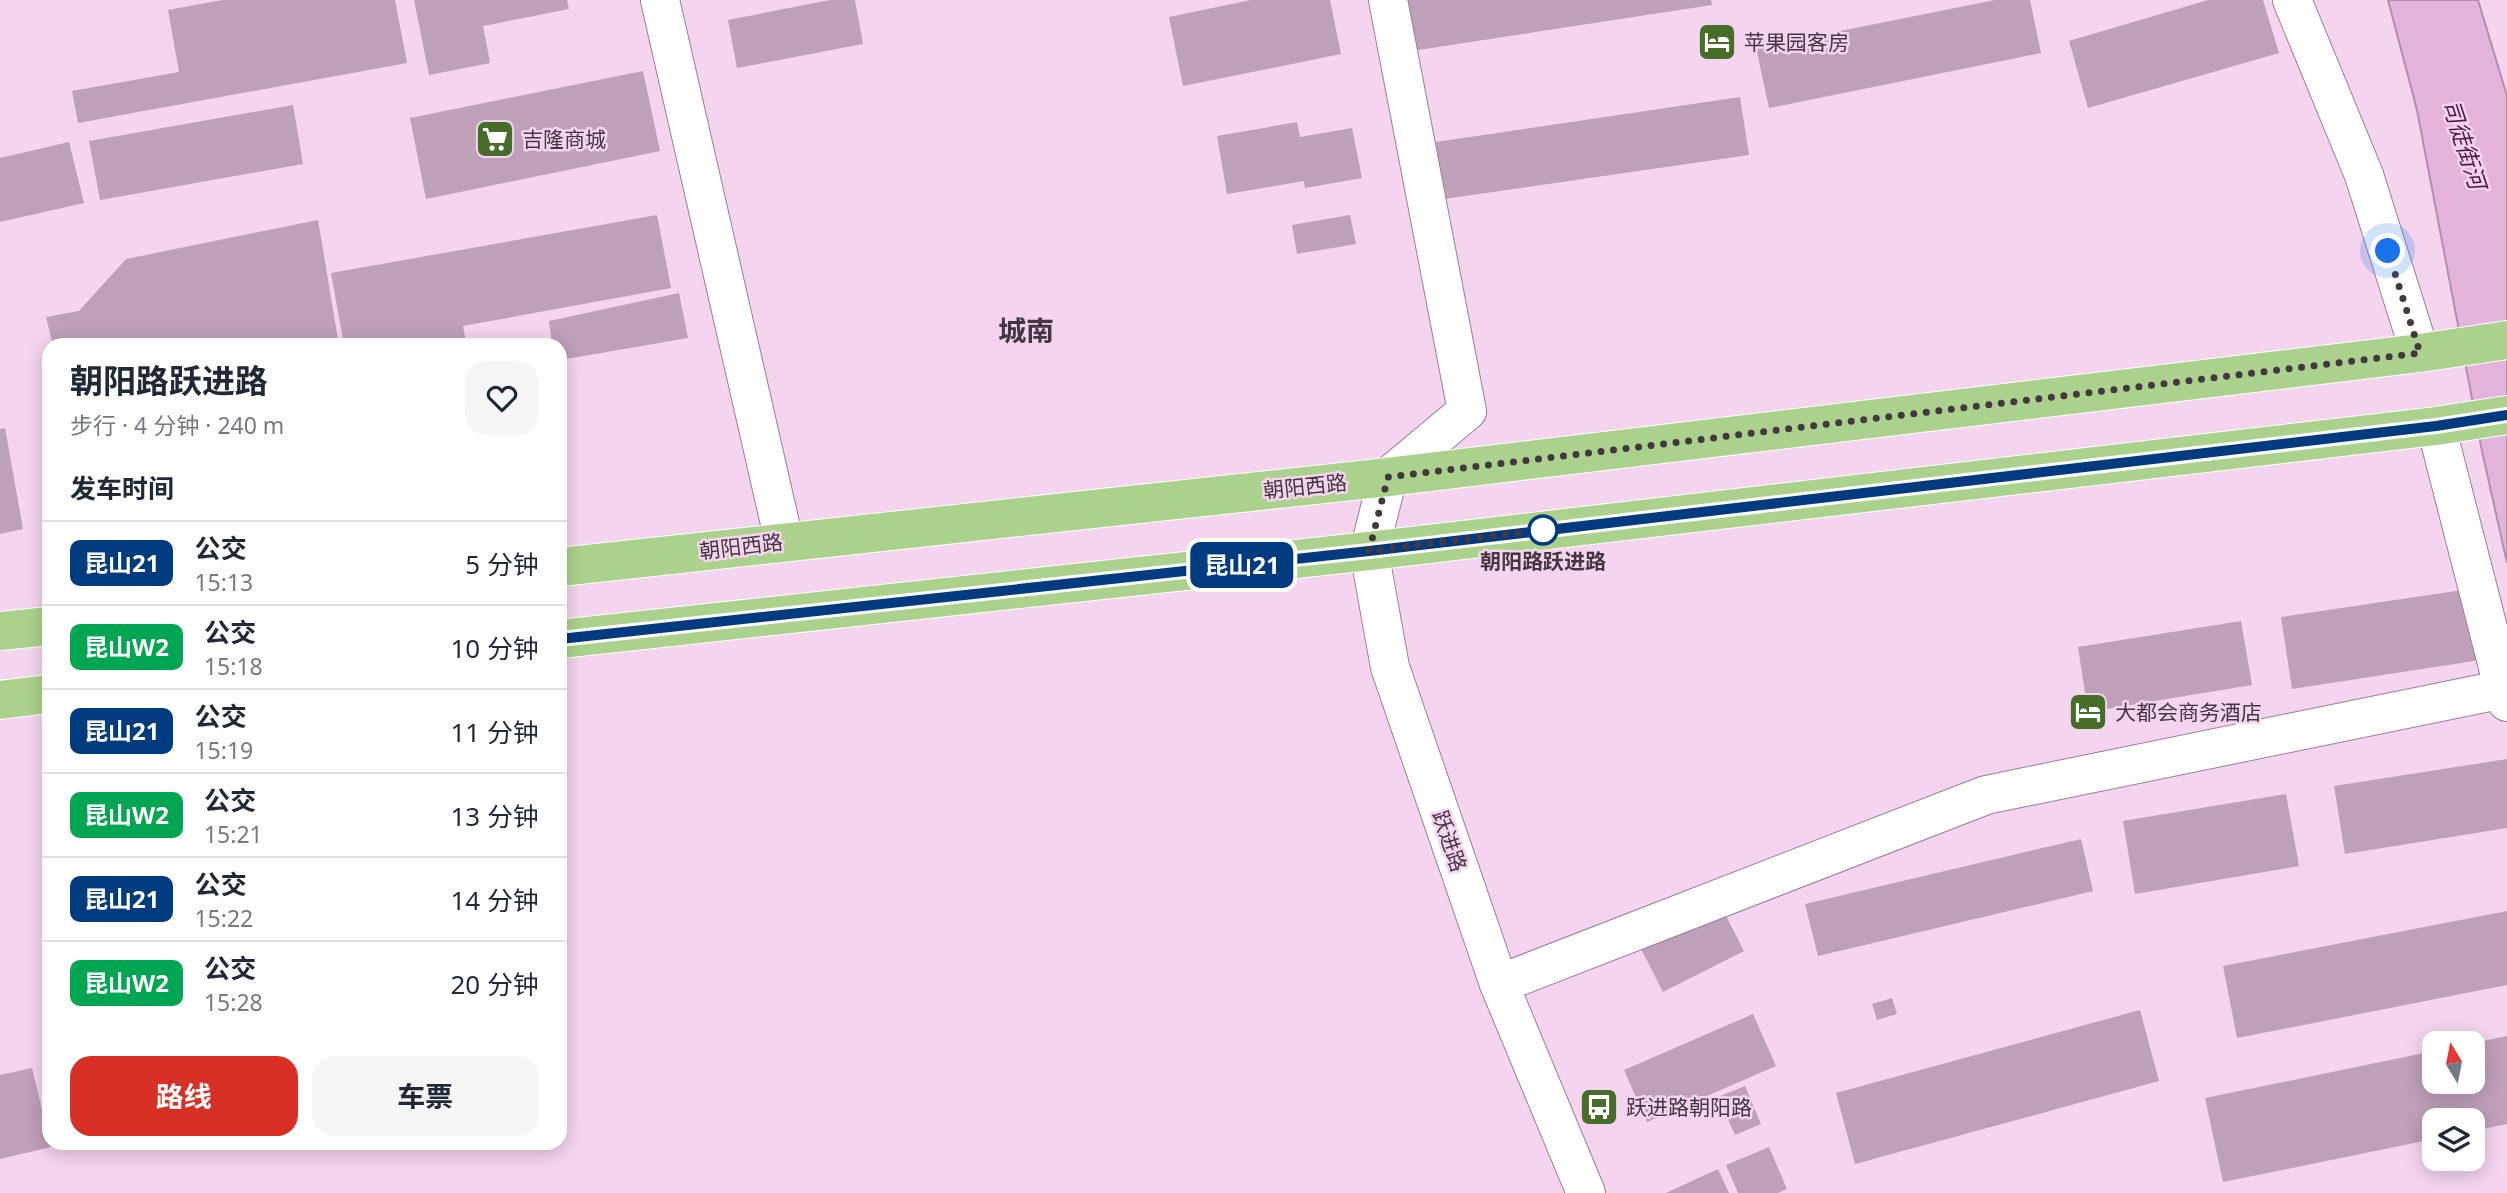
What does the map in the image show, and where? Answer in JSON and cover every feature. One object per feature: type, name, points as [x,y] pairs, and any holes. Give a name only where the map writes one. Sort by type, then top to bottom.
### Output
[{"type":"main road","name":"朝阳西路","points":[[567,566],[1388,477],[2507,340]]},
{"type":"main road","points":[[567,638],[1369,551],[2507,415]]},
{"type":"main road","points":[[0,631],[42,627]]},
{"type":"main road","points":[[0,700],[42,695]]},
{"type":"street","points":[[660,0],[785,541]]},
{"type":"street","points":[[1388,0],[1467,411],[1388,477]]},
{"type":"street","points":[[2292,0],[2438,350]]},
{"type":"street","points":[[1499,984],[1986,795],[2506,696],[2452,423]]},
{"type":"street","name":"跃进路","points":[[1388,477],[1369,551],[1390,667],[1499,984],[1586,1193]]},
{"type":"water","name":"司徒街河","points":[[2388,0],[2478,0],[2507,96],[2507,563],[2482,451],[2417,110]]},
{"type":"building","points":[[222,0],[395,0],[407,63],[78,123],[72,91],[179,72],[168,10]]},
{"type":"building","points":[[414,0],[567,0],[569,9],[483,26],[490,63],[429,75]]},
{"type":"building","points":[[830,0],[855,0],[863,44],[737,68],[728,20]]},
{"type":"building","points":[[1251,0],[1330,0],[1341,54],[1183,86],[1169,17]]},
{"type":"building","points":[[1404,0],[1711,0],[1712,5],[1412,51]]},
{"type":"building","points":[[1995,0],[2030,0],[2041,53],[1769,108],[1756,48]]},
{"type":"building","points":[[2208,0],[2263,0],[2279,53],[2088,108],[2069,41]]},
{"type":"building","points":[[643,71],[660,151],[426,199],[410,118]]},
{"type":"building","points":[[1740,97],[1749,155],[1444,199],[1436,142]]},
{"type":"building","points":[[293,105],[303,164],[100,200],[89,141]]},
{"type":"building","points":[[1297,122],[1300,137],[1352,128],[1362,178],[1305,188],[1304,181],[1227,194],[1217,136]]},
{"type":"building","points":[[69,142],[84,203],[0,222],[0,158]]},
{"type":"building","points":[[657,215],[671,288],[463,326],[465,338],[343,338],[331,273]]},
{"type":"building","points":[[1350,215],[1356,244],[1297,254],[1292,225]]},
{"type":"building","points":[[318,220],[338,338],[51,338],[46,317],[79,311],[126,259]]},
{"type":"building","points":[[679,293],[688,338],[567,359],[567,338],[551,338],[549,321]]},
{"type":"building","points":[[5,428],[23,529],[0,534],[0,429]]},
{"type":"building","points":[[2476,588],[2487,659],[2292,689],[2281,617]]},
{"type":"building","points":[[2241,621],[2252,685],[2088,712],[2078,647]]},
{"type":"building","points":[[2507,759],[2507,828],[2345,854],[2334,786]]},
{"type":"building","points":[[2286,794],[2299,866],[2135,894],[2123,821]]},
{"type":"building","points":[[2081,839],[2093,891],[1818,956],[1805,904]]},
{"type":"building","points":[[1720,904],[1744,951],[1663,992],[1639,945]]},
{"type":"building","points":[[2507,911],[2507,985],[2237,1038],[2223,966]]},
{"type":"building","points":[[1892,998],[1897,1014],[1877,1020],[1872,1004]]},
{"type":"building","points":[[2140,1010],[2159,1081],[1855,1164],[1836,1093]]},
{"type":"building","points":[[1753,1014],[1776,1066],[1647,1122],[1624,1070]]},
{"type":"building","points":[[2507,1036],[2507,1124],[2485,1129],[2485,1108],[2422,1108],[2422,1141],[2223,1182],[2205,1098],[2422,1053],[2422,1094],[2485,1094],[2485,1041]]},
{"type":"building","points":[[32,1068],[42,1110],[42,1149],[0,1159],[0,1075]]},
{"type":"building","points":[[1745,1086],[1761,1124],[1735,1135],[1718,1097]]},
{"type":"building","points":[[1769,1147],[1787,1189],[1778,1193],[1738,1193],[1726,1165]]},
{"type":"building","points":[[1718,1169],[1729,1193],[1666,1193]]},
{"type":"bus line","name":"昆山21","points":[[567,638],[1369,551],[2436,426],[2507,415]]},
{"type":"place","name":"苹果园客房","points":[[1717,42]]},
{"type":"place","name":"吉隆商城","points":[[495,139]]},
{"type":"place","name":"朝阳路跃进路","points":[[1543,530]]},
{"type":"place","name":"大都会商务酒店","points":[[2088,712]]},
{"type":"place","name":"跃进路朝阳路","points":[[1599,1107]]},
{"type":"district","name":"城南","points":[[1026,330]]},
{"type":"route","points":[[1543,530],[1369,551],[1388,477],[2420,353],[2388,251]]}]
